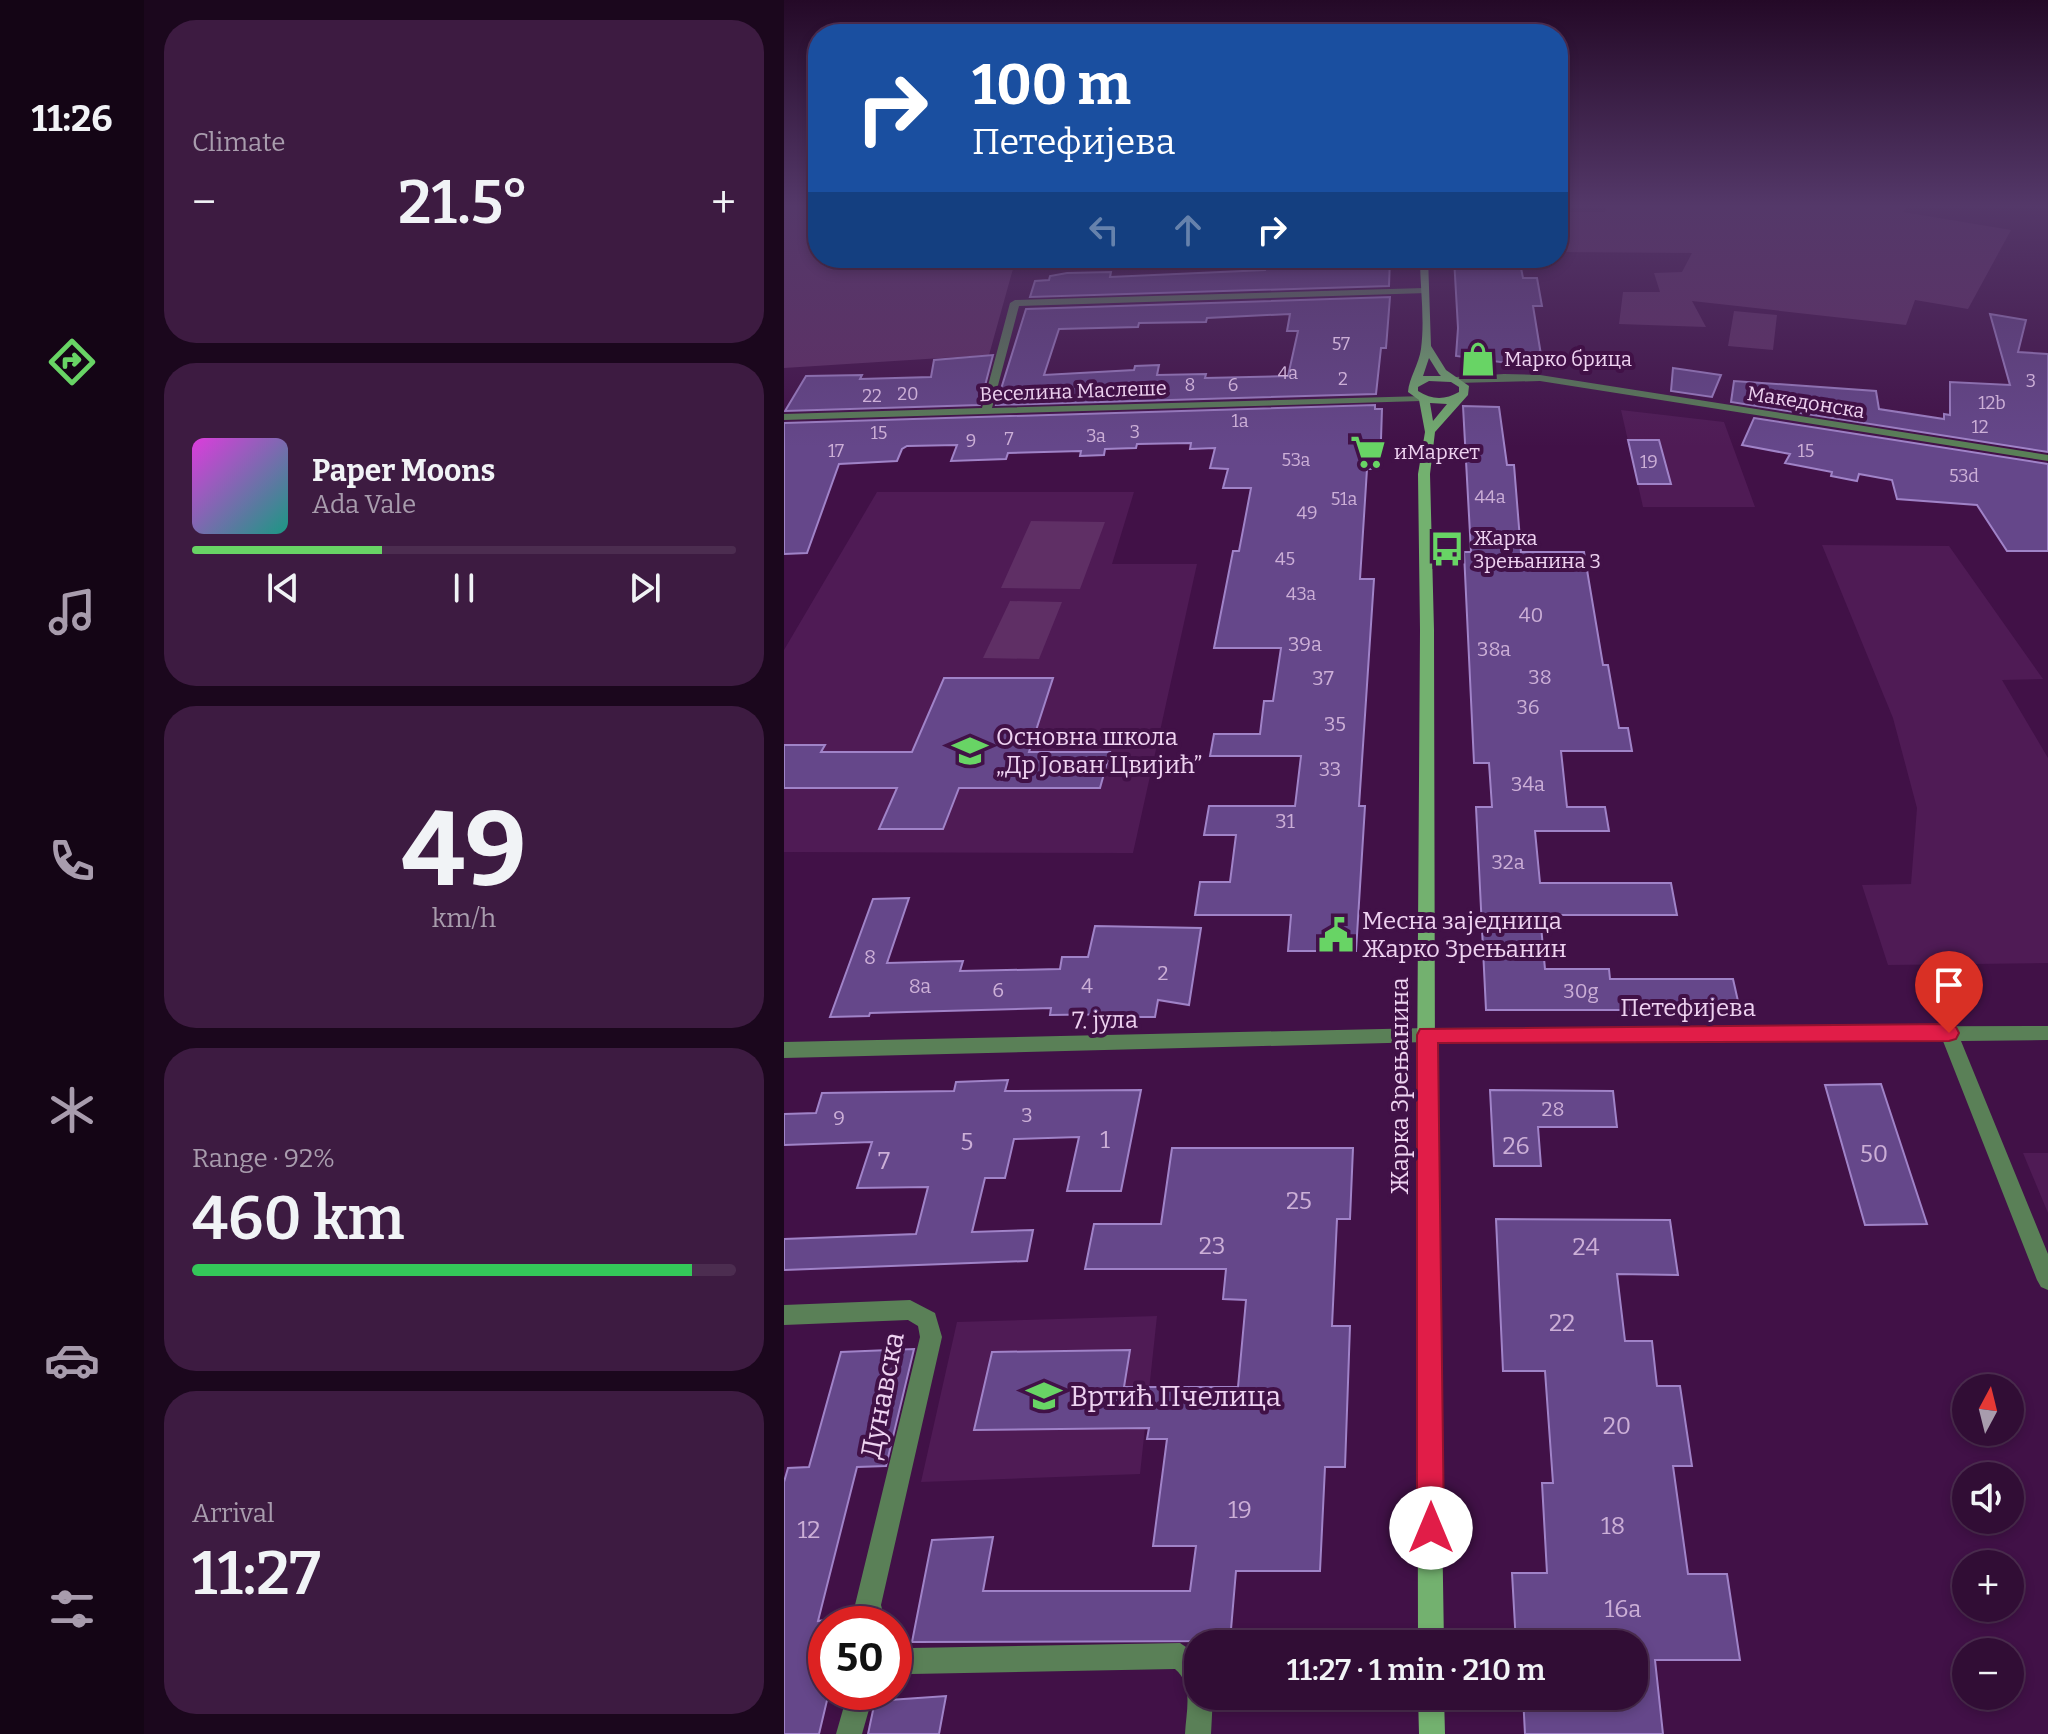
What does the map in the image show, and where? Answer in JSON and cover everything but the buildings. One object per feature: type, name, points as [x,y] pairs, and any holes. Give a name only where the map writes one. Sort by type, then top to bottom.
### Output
[{"type":"main road","points":[[1414,386],[1421,373],[1426,346],[1424,286]]},
{"type":"main road","points":[[1426,346],[1442,372],[1464,386],[1461,395],[1430,432]]},
{"type":"main road","points":[[1414,386],[1435,377],[1454,380]]},
{"type":"main road","points":[[1414,386],[1423,399],[1438,401],[1461,395]]},
{"type":"main road","name":"Жарка Зрењанина","points":[[1423,399],[1430,432],[1424,474],[1431,1630]]},
{"type":"main road","points":[[1431,1710],[1432,1734]]},
{"type":"street","points":[[986,411],[1015,303],[1424,291]]},
{"type":"street","name":"Македонска","points":[[1454,380],[1517,377],[1559,382],[2048,458]]},
{"type":"street","name":"Македонска","points":[[1461,395],[1502,384],[1559,382]]},
{"type":"street","name":"Веселина Маслеше","points":[[1364,400],[1414,386]]},
{"type":"street","name":"Веселина Маслеше","points":[[784,417],[1423,399]]},
{"type":"street","points":[[1949,1033],[2048,1280]]},
{"type":"street","name":"Петефијева","points":[[1427,1035],[2048,1033]]},
{"type":"street","name":"7. јула","points":[[784,1050],[1427,1035]]},
{"type":"street","name":"Дунавска","points":[[784,1315],[910,1310],[927,1320],[931,1337],[868,1606]]},
{"type":"street","points":[[912,1661],[1180,1656],[1184,1660]]},
{"type":"street","points":[[849,1734],[856,1710]]},
{"type":"street","points":[[1198,1734],[1199,1710]]},
{"type":"shaded area","points":[[784,286],[1008,286],[989,355],[784,368]]},
{"type":"shaded area","points":[[1658,286],[1981,286],[1968,309],[1915,300],[1906,325],[1692,301],[1706,327],[1619,324],[1623,292],[1660,292]]},
{"type":"shaded area","points":[[1734,311],[1777,315],[1773,350],[1728,346]]},
{"type":"shaded area","points":[[1621,410],[1724,422],[1755,507],[1643,507]]},
{"type":"shaded area","name":"Основна школа „Др Јован Цвијић”","points":[[877,492],[1134,492],[1112,564],[1197,564],[1133,853],[784,852],[784,650]]},
{"type":"shaded area","points":[[1031,521],[1105,522],[1080,589],[1001,588]]},
{"type":"shaded area","points":[[1822,545],[1949,546],[2043,679],[2002,680],[2048,758],[2048,963],[1888,965],[1862,885],[1911,884],[1917,808],[1893,718]]},
{"type":"shaded area","points":[[1010,601],[1062,602],[1039,659],[983,658]]},
{"type":"shaded area","points":[[2023,1153],[2048,1153],[2048,1213]]},
{"type":"shaded area","name":"Вртић Пчелица","points":[[1157,1316],[1140,1474],[921,1482],[957,1322]]},
{"type":"place","name":"Марко брица","points":[[1478,359]]},
{"type":"place","name":"иМаркет","points":[[1368,452]]},
{"type":"place","name":"Жарка Зрењанина 3","points":[[1447,549]]},
{"type":"place","name":"Основна школа „Др Јован Цвијић”","points":[[970,751]]},
{"type":"place","name":"Месна заједница Жарко Зрењанин","points":[[1336,935]]},
{"type":"place","name":"Вртић Пчелица","points":[[1044,1396]]},
{"type":"route","points":[[1431,1528],[1427,1035],[1949,1033]]}]
